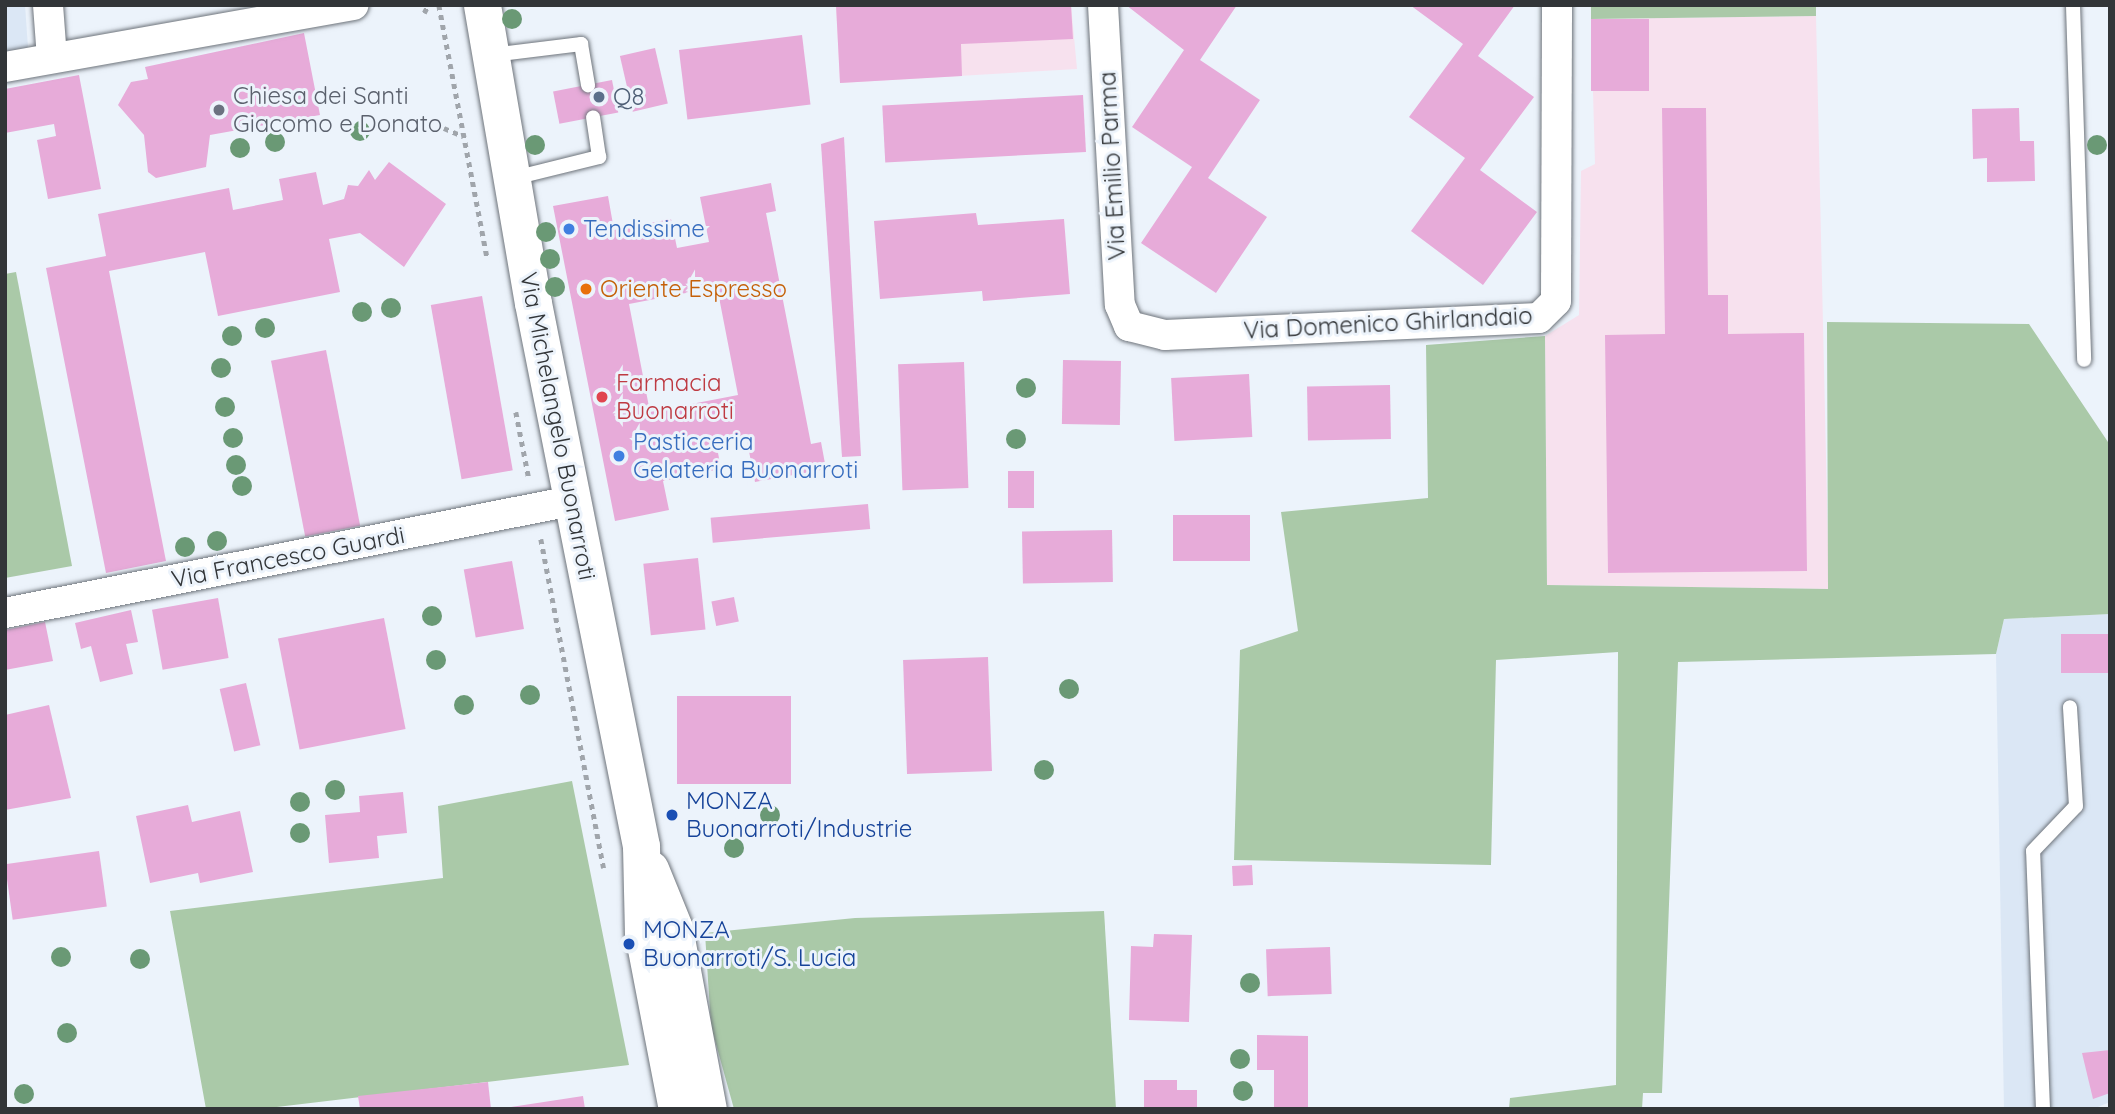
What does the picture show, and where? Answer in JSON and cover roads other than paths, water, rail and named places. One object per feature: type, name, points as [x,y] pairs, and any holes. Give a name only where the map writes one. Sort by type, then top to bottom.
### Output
[{"type":"street","points":[[48,5],[52,58]]},
{"type":"street","points":[[5,67],[354,5]]},
{"type":"street","name":"Via Michelangelo Buonarroti","points":[[482,5],[571,501],[641,846],[643,933],[677,1109]]},
{"type":"street","name":"Via Emilio Parma","points":[[1103,5],[1120,306],[1129,326]]},
{"type":"street","name":"Via Domenico Ghirlandaio","points":[[1129,326],[1165,335],[1539,318],[1556,301],[1557,5]]},
{"type":"street","name":"Via Francesco Guardi","points":[[5,613],[571,501]]},
{"type":"street","name":"Via Michelangelo Buonarroti","points":[[641,846],[674,928],[708,1109]]},
{"type":"lane","points":[[2073,5],[2084,360]]},
{"type":"lane","points":[[491,55],[581,44],[588,85]]},
{"type":"lane","points":[[514,177],[599,157],[593,117]]},
{"type":"lane","points":[[2043,1109],[2033,852],[2076,806],[2070,707]]},
{"type":"place","name":"Q8","points":[[599,97]]},
{"type":"place","name":"Chiesa dei Santi Giacomo e Donato","points":[[219,110]]},
{"type":"place","name":"Tendissime","points":[[569,229]]},
{"type":"place","name":"Oriente Espresso","points":[[586,289]]},
{"type":"place","name":"Farmacia Buonarroti","points":[[602,397]]},
{"type":"place","name":"Pasticceria Gelateria Buonarroti","points":[[619,456]]},
{"type":"place","name":"MONZA Buonarroti/Industrie","points":[[672,815]]},
{"type":"place","name":"MONZA Buonarroti/S. Lucia","points":[[629,944]]}]
